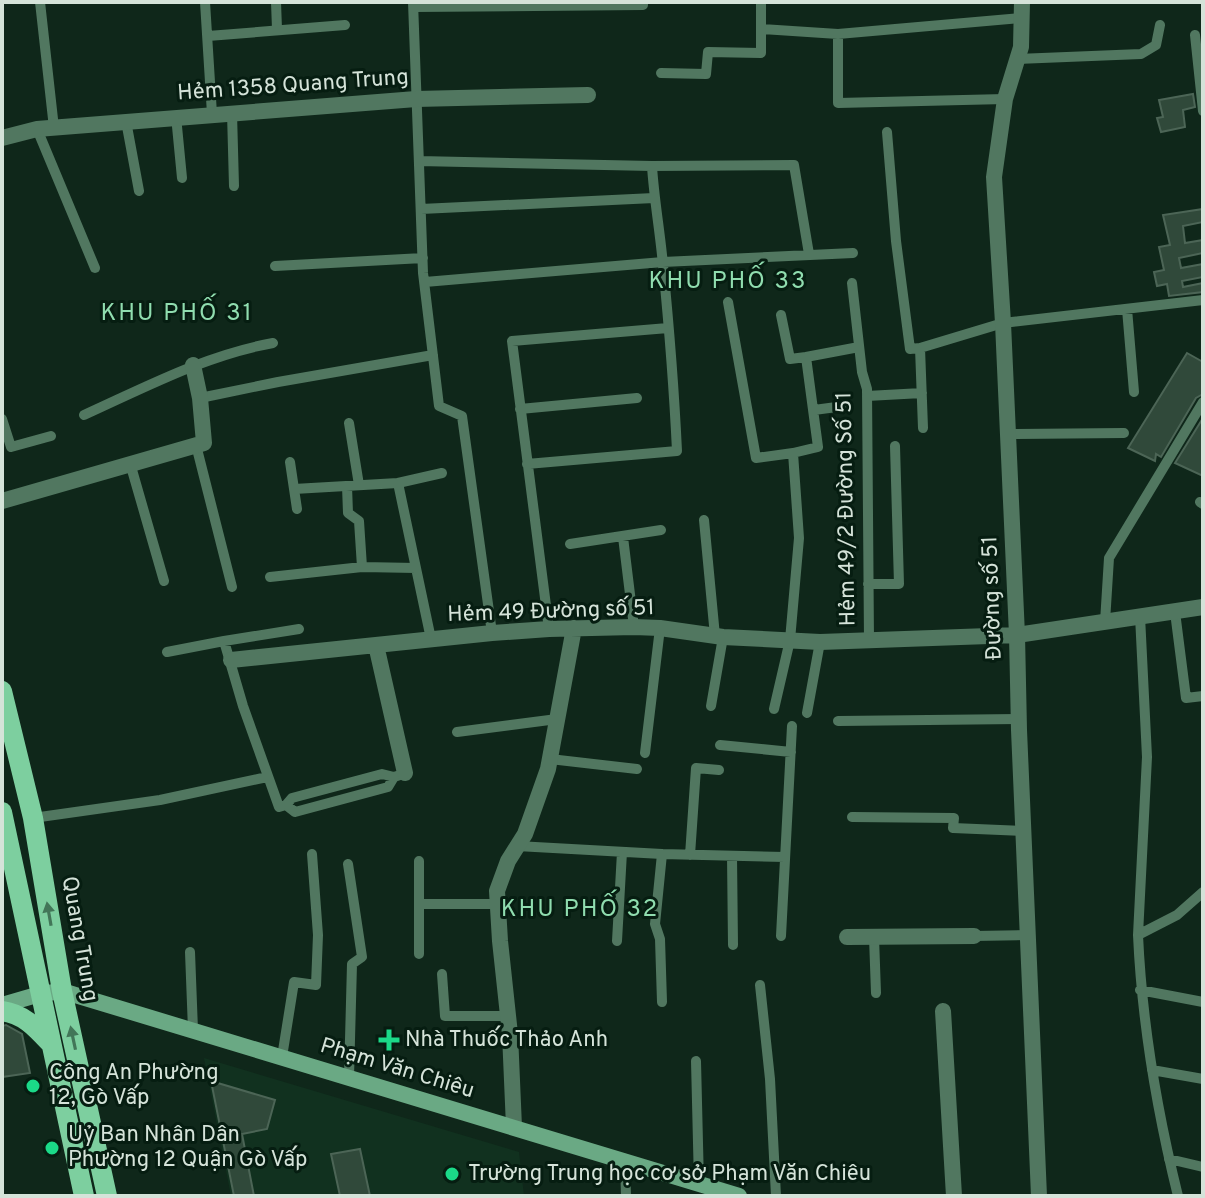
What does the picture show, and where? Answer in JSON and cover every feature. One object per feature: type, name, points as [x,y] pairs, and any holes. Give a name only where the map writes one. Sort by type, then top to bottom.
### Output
[{"type":"main road","name":"Quang Trung","points":[[2,691],[33,818],[62,991],[107,1196]]},
{"type":"main road","points":[[2,812],[84,1196]]},
{"type":"main road","name":"Phạm Văn Chiêu","points":[[2,1008],[40,994],[62,991],[739,1196]]},
{"type":"main road","points":[[2,1008],[32,1023],[51,1044]]},
{"type":"street","name":"Đường số 51","points":[[1022,10],[1021,47],[1005,99],[994,177],[1017,635],[1039,1196]]},
{"type":"street","name":"Hẻm 1358 Quang Trung","points":[[2,138],[46,128],[176,116],[416,99],[588,95]]},
{"type":"street","points":[[2,501],[204,443],[193,365]]},
{"type":"street","name":"Hẻm 49 Đường số 51","points":[[231,660],[492,633],[574,628],[660,628],[719,637],[820,642],[1017,635],[1203,607]]},
{"type":"street","points":[[514,1127],[497,891],[508,861],[525,834],[550,759],[574,628]]},
{"type":"street","points":[[376,645],[400,775]]},
{"type":"street","points":[[847,937],[974,936]]},
{"type":"street","points":[[943,1011],[954,1196]]},
{"type":"lane","points":[[40,2],[46,128],[95,268]]},
{"type":"lane","points":[[205,2],[212,114]]},
{"type":"lane","points":[[276,2],[277,29]]},
{"type":"lane","points":[[492,633],[462,416],[439,406],[423,258],[413,5],[643,5],[643,2]]},
{"type":"lane","points":[[661,73],[706,74],[708,52],[761,53],[761,2]]},
{"type":"lane","points":[[761,29],[838,34],[1022,10]]},
{"type":"lane","points":[[208,36],[345,25]]},
{"type":"lane","points":[[1017,59],[1141,54],[1156,45],[1160,25]]},
{"type":"lane","points":[[838,34],[838,103],[1005,99]]},
{"type":"lane","points":[[1195,35],[1203,111]]},
{"type":"lane","points":[[232,113],[234,186]]},
{"type":"lane","points":[[176,116],[182,178]]},
{"type":"lane","points":[[126,121],[139,191]]},
{"type":"lane","points":[[887,132],[896,241],[910,349],[1003,323],[1203,300]]},
{"type":"lane","points":[[419,161],[652,166],[794,165],[809,254]]},
{"type":"lane","points":[[527,464],[677,451],[672,351],[652,166]]},
{"type":"lane","points":[[421,209],[654,198]]},
{"type":"lane","points":[[425,282],[663,262],[853,253]]},
{"type":"lane","points":[[275,266],[423,258]]},
{"type":"lane","name":"Hẻm 49/2 Đường Số 51","points":[[852,283],[867,396],[869,640]]},
{"type":"lane","points":[[728,302],[756,458],[818,447],[806,357]]},
{"type":"lane","points":[[1127,309],[1134,392]]},
{"type":"lane","points":[[781,315],[790,359],[859,347]]},
{"type":"lane","points":[[549,629],[512,341],[668,328]]},
{"type":"lane","points":[[84,415],[193,365],[240,349],[273,343]]},
{"type":"lane","points":[[920,348],[923,428]]},
{"type":"lane","points":[[200,398],[433,355]]},
{"type":"lane","points":[[867,396],[922,393]]},
{"type":"lane","points":[[520,409],[637,398]]},
{"type":"lane","points":[[1105,622],[1109,558],[1203,402]]},
{"type":"lane","points":[[814,410],[844,406]]},
{"type":"lane","points":[[2,419],[11,447],[51,436]]},
{"type":"lane","points":[[349,423],[359,485]]},
{"type":"lane","points":[[1007,434],[1124,433]]},
{"type":"lane","points":[[196,445],[232,587]]},
{"type":"lane","points":[[868,584],[899,584],[895,446]]},
{"type":"lane","points":[[774,709],[790,640],[799,538],[793,453]]},
{"type":"lane","points":[[290,462],[297,509]]},
{"type":"lane","points":[[130,463],[164,581]]},
{"type":"lane","points":[[294,489],[398,483],[442,473]]},
{"type":"lane","points":[[398,483],[431,639]]},
{"type":"lane","points":[[347,486],[348,513],[359,521],[362,567]]},
{"type":"lane","points":[[704,520],[719,637],[711,706]]},
{"type":"lane","points":[[570,544],[661,530]]},
{"type":"lane","points":[[623,537],[634,627]]},
{"type":"lane","points":[[270,577],[362,567],[416,568]]},
{"type":"lane","points":[[1175,612],[1186,698],[1203,696]]},
{"type":"lane","points":[[1140,616],[1147,757],[1138,935],[1140,990],[1152,1070],[1178,1196]]},
{"type":"lane","points":[[645,753],[660,628]]},
{"type":"lane","points":[[167,652],[299,629]]},
{"type":"lane","points":[[224,641],[243,706],[279,807],[292,798],[382,774],[400,775]]},
{"type":"lane","points":[[807,713],[820,642]]},
{"type":"lane","points":[[457,732],[557,719]]},
{"type":"lane","points":[[838,721],[1018,719]]},
{"type":"lane","points":[[781,936],[792,726]]},
{"type":"lane","points":[[720,745],[791,752]]},
{"type":"lane","points":[[550,759],[637,769]]},
{"type":"lane","points":[[690,855],[696,768],[719,770]]},
{"type":"lane","points":[[286,805],[295,812],[345,799],[388,787],[400,775]]},
{"type":"lane","points":[[33,818],[160,800],[267,777]]},
{"type":"lane","points":[[341,785],[345,799]]},
{"type":"lane","points":[[852,817],[954,818],[953,828],[1023,831]]},
{"type":"lane","points":[[517,846],[785,857]]},
{"type":"lane","points":[[617,941],[622,852]]},
{"type":"lane","points":[[282,1057],[294,982],[316,985],[318,935],[312,854]]},
{"type":"lane","points":[[662,854],[655,924],[660,939],[662,1002]]},
{"type":"lane","points":[[732,856],[733,945]]},
{"type":"lane","points":[[419,861],[419,954]]},
{"type":"lane","points":[[348,864],[362,957],[352,964],[349,1077]]},
{"type":"lane","points":[[1138,935],[1177,915],[1203,892]]},
{"type":"lane","points":[[419,904],[498,904]]},
{"type":"lane","points":[[974,936],[1028,935]]},
{"type":"lane","points":[[874,937],[876,993]]},
{"type":"lane","points":[[190,952],[193,1030]]},
{"type":"lane","points":[[442,974],[445,1016],[508,1016]]},
{"type":"lane","points":[[760,985],[770,1079],[776,1196]]},
{"type":"lane","points":[[1140,990],[1203,1002]]},
{"type":"lane","points":[[696,1061],[699,1184]]},
{"type":"lane","points":[[1152,1070],[1203,1079]]},
{"type":"lane","points":[[1169,1159],[1203,1167]]},
{"type":"lane","points":[[625,1161],[626,1196]]},
{"type":"shaded area","points":[[204,1058],[519,1152],[524,1196],[231,1196]]},
{"type":"building","points":[[1193,94],[1195,107],[1183,110],[1185,127],[1161,132],[1157,118],[1163,117],[1159,100]]},
{"type":"building","points":[[1203,209],[1203,222],[1183,226],[1185,243],[1203,240],[1203,253],[1179,258],[1181,268],[1203,264],[1203,277],[1182,281],[1183,287],[1203,283],[1203,292],[1169,296],[1167,284],[1157,286],[1154,272],[1164,270],[1159,247],[1170,245],[1163,215]]},
{"type":"building","points":[[1187,353],[1203,362],[1203,394],[1196,398],[1161,457],[1156,454],[1155,461],[1128,448]]},
{"type":"building","points":[[1203,418],[1203,476],[1175,463]]},
{"type":"building","points":[[6,1025],[22,1034],[30,1073],[2,1077],[2,1026]]},
{"type":"building","points":[[211,1081],[275,1100],[267,1129],[242,1134],[254,1196],[234,1196]]},
{"type":"building","points":[[360,1149],[370,1196],[340,1196],[331,1154]]},
{"type":"place","name":"Nhà Thuốc Thảo Anh","points":[[389,1040]]},
{"type":"place","name":"Công An Phường 12, Gò Vấp","points":[[33,1086]]},
{"type":"place","name":"Uỷ Ban Nhân Dân Phường 12 Quận Gò Vấp","points":[[52,1148]]},
{"type":"place","name":"Trường Trung học cơ sở Phạm Văn Chiêu","points":[[452,1174]]},
{"type":"district","name":"KHU PHỐ 33","points":[[728,282]]},
{"type":"district","name":"KHU PHỐ 31","points":[[177,314]]},
{"type":"district","name":"KHU PHỐ 32","points":[[580,910]]}]
